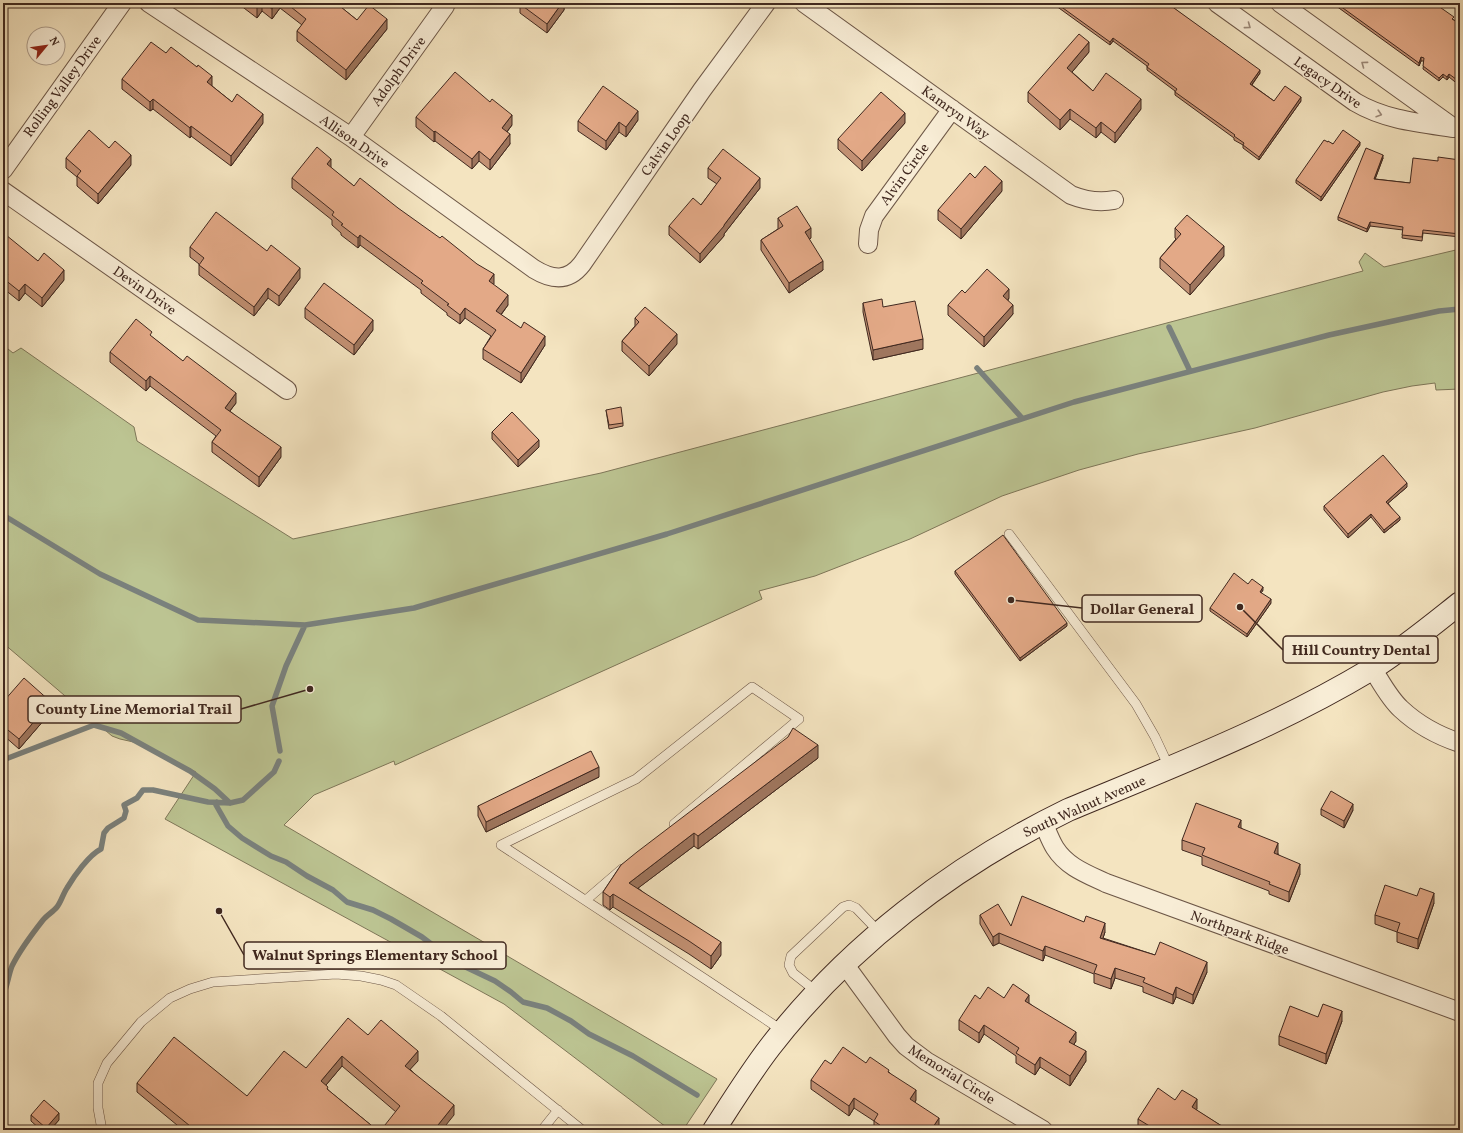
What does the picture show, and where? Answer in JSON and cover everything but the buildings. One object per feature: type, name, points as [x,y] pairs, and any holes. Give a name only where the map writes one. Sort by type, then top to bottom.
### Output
[{"type":"street","name":"Rolling Valley Drive","points":[[3,170],[122,3]]},
{"type":"street","name":"Allison Drive","points":[[149,3],[351,137],[534,269],[551,278],[559,278]]},
{"type":"street","name":"Calvin Loop","points":[[559,278],[578,269],[582,264],[702,90],[766,3]]},
{"type":"street","name":"Kamryn Way","points":[[804,3],[1071,195],[1080,199],[1092,201],[1103,202],[1114,200]]},
{"type":"street","name":"Legacy Drive","points":[[1217,3],[1355,102],[1369,110],[1419,123],[1457,128]]},
{"type":"street","name":"Legacy Drive","points":[[1280,3],[1457,128]]},
{"type":"street","name":"Adolph Drive","points":[[351,137],[445,6]]},
{"type":"street","name":"Alvin Circle","points":[[868,244],[869,230],[876,212],[952,109]]},
{"type":"street","name":"Devin Drive","points":[[3,191],[287,390]]},
{"type":"street","name":"South Walnut Avenue","points":[[714,1130],[769,1048],[816,992],[879,932],[918,901],[1002,844],[1042,822],[1280,720],[1326,695],[1372,668],[1460,603]]},
{"type":"street","points":[[1372,668],[1400,709],[1440,735],[1460,743]]},
{"type":"street","name":"Northpark Ridge","points":[[1042,822],[1055,848],[1066,861],[1079,870],[1106,883],[1460,1012]]},
{"type":"street","name":"Memorial Circle","points":[[845,965],[906,1046],[926,1061],[1043,1130]]},
{"type":"lane","points":[[1009,534],[1136,704],[1156,737],[1169,767]]},
{"type":"lane","points":[[665,833],[799,719],[752,687],[636,779],[501,845],[783,1031]]},
{"type":"lane","points":[[586,900],[628,864]]},
{"type":"lane","points":[[816,992],[793,973],[789,965],[791,956],[842,907],[849,905],[856,908],[879,932]]},
{"type":"lane","points":[[102,1130],[98,1108],[98,1083],[107,1063],[141,1022],[170,998],[190,989],[212,982],[336,974],[361,976],[396,985],[441,1016],[582,1130]]},
{"type":"lane","points":[[542,1130],[558,1110]]},
{"type":"green space","points":[[1460,249],[1460,389],[1436,390],[1435,383],[1383,392],[1255,428],[1138,454],[1079,470],[1002,496],[910,539],[815,576],[759,591],[762,599],[395,765],[394,761],[314,795],[284,825],[717,1079],[683,1130],[670,1130],[504,1004],[165,819],[196,772],[138,743],[112,736],[3,643],[3,345],[13,353],[21,348],[134,427],[137,441],[293,539],[601,473],[1363,271],[1359,262],[1365,253],[1384,267]]},
{"type":"waterway","points":[[3,515],[100,574],[198,620],[305,625],[414,608],[667,534],[1074,402],[1329,335],[1439,311],[1460,309]]},
{"type":"waterway","points":[[1169,327],[1190,371]]},
{"type":"waterway","points":[[977,368],[1022,418]]},
{"type":"waterway","points":[[280,751],[272,706],[286,666],[305,625]]},
{"type":"waterway","points":[[3,760],[94,725],[121,733],[190,771],[215,789],[230,803]]},
{"type":"waterway","points":[[3,995],[12,966],[22,948],[43,920],[60,903],[70,883],[82,866],[101,849],[104,833],[108,828],[124,818],[126,811],[124,805],[137,798],[143,790],[153,790],[208,802],[230,803],[243,800],[274,772],[279,761]]},
{"type":"waterway","points":[[217,802],[216,805],[228,826],[242,838],[271,856],[286,862],[307,876],[333,890],[347,902],[373,910],[391,919],[422,937],[455,962],[495,981],[523,1002],[547,1008],[571,1021],[589,1034],[633,1056],[697,1095]]},
{"type":"place","name":"Dollar General","points":[[1011,600]]},
{"type":"place","name":"Hill Country Dental","points":[[1240,607]]},
{"type":"place","name":"County Line Memorial Trail","points":[[310,689]]},
{"type":"place","name":"Walnut Springs Elementary School","points":[[219,911]]}]
